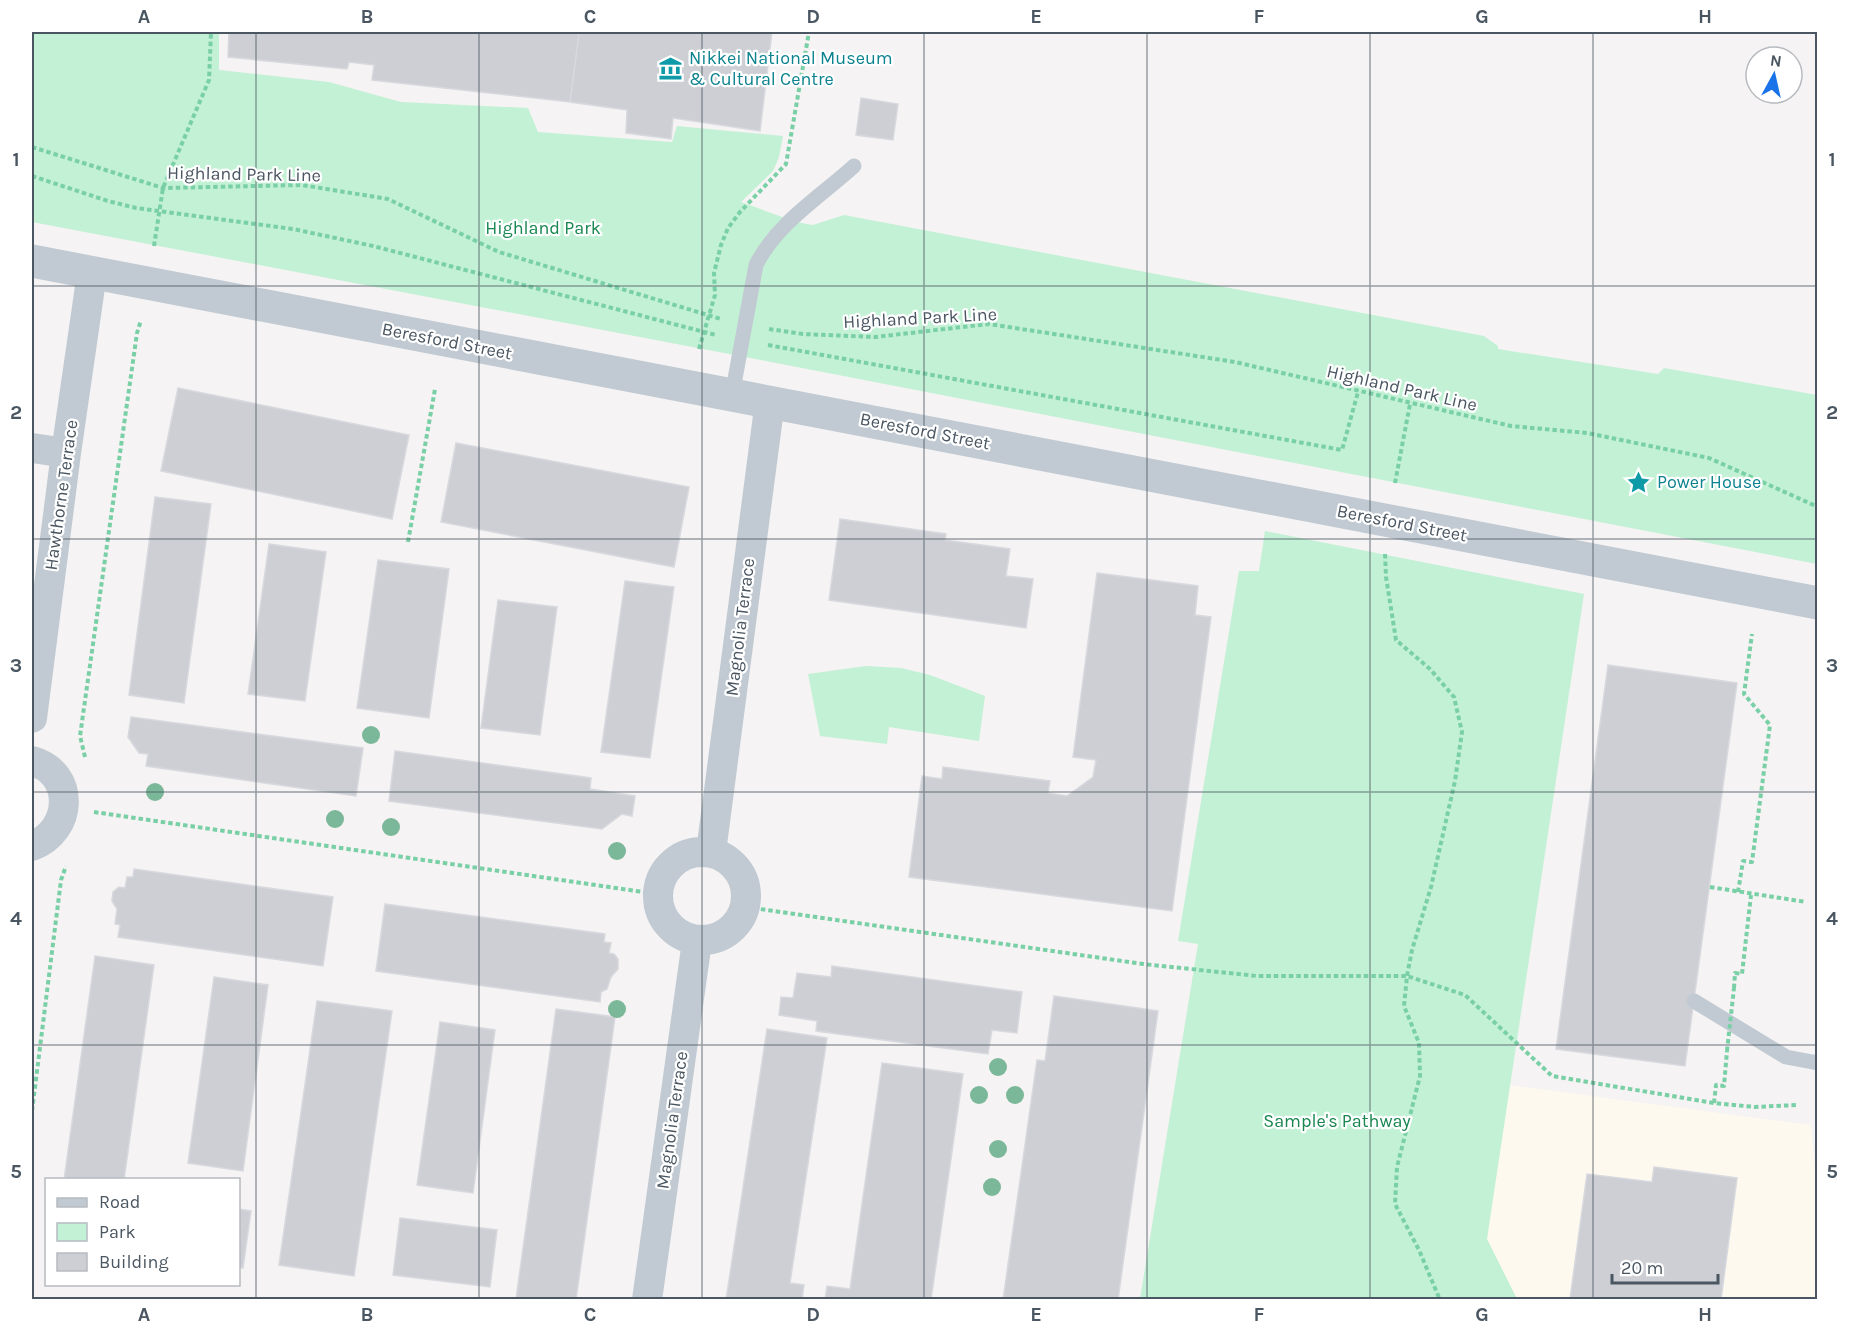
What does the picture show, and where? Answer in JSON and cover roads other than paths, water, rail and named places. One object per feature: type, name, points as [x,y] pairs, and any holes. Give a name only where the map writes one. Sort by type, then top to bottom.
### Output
[{"type":"street","name":"Beresford Street","points":[[32,261],[1818,603]]},
{"type":"street","name":"Hawthorne Terrace","points":[[32,718],[34,677],[92,273]]},
{"type":"street","name":"Magnolia Terrace","points":[[711,852],[770,401]]},
{"type":"street","points":[[32,448],[66,453]]},
{"type":"street","points":[[32,761],[51,772],[59,783],[64,810],[52,834],[32,846]]},
{"type":"street","points":[[695,852],[711,852],[724,858],[743,878],[746,907],[741,919],[733,929],[722,936],[696,941],[683,938],[663,920],[658,908],[657,894],[660,879],[668,867],[681,857],[695,852]]},
{"type":"street","name":"Magnolia Terrace","points":[[647,1299],[696,941]]},
{"type":"lane","points":[[732,395],[756,265],[765,247],[790,220],[854,166]]},
{"type":"lane","points":[[1694,1001],[1786,1057],[1818,1064]]},
{"type":"place","name":"Nikkei National Museum & Cultural Centre","points":[[671,68]]},
{"type":"place","name":"Power House","points":[[1639,482]]},
{"type":"park label","name":"Highland Park","points":[[543,228]]},
{"type":"park label","name":"Sample's Pathway","points":[[1337,1121]]}]
